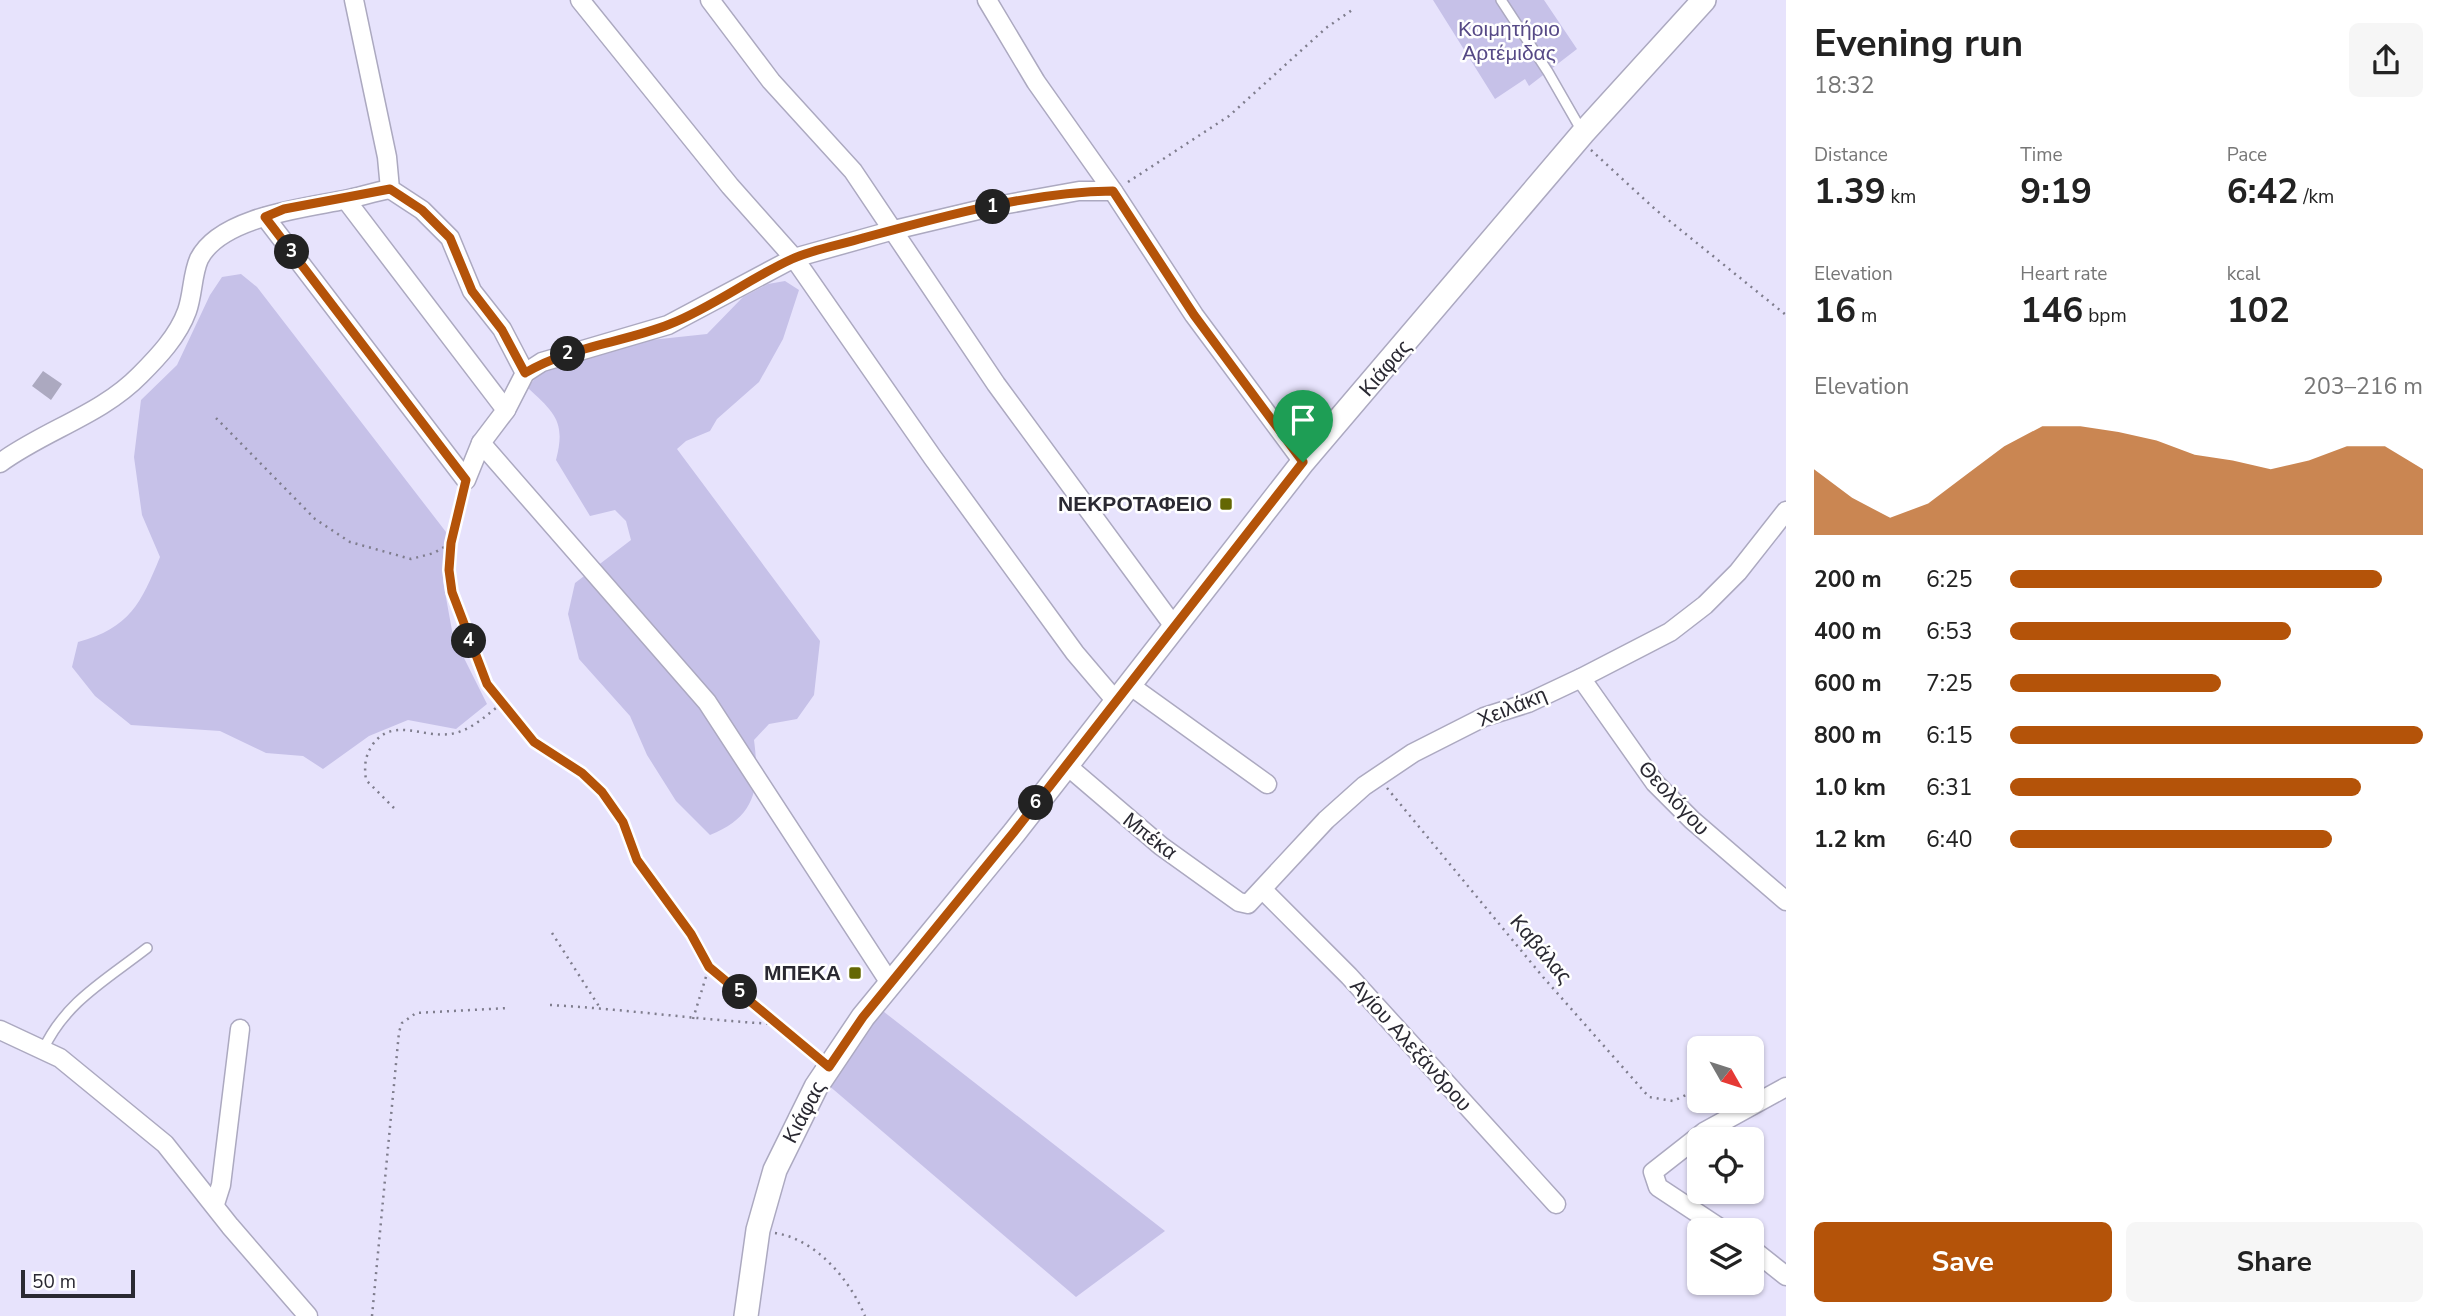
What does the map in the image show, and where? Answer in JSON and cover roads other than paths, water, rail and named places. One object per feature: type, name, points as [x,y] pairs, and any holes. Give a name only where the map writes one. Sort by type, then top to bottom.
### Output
[{"type":"street","points":[[354,0],[387,157],[390,189]]},
{"type":"street","points":[[580,0],[730,186],[794,258],[933,458],[1075,653],[1121,692],[1266,784]]},
{"type":"street","points":[[710,0],[771,81],[853,171],[996,384],[1173,625]]},
{"type":"street","points":[[987,0],[1036,82],[1113,191],[1194,315],[1303,462]]},
{"type":"street","name":"Κιάφας","points":[[746,1316],[758,1230],[775,1170],[829,1067],[890,983],[1014,832],[1173,625],[1303,462],[1581,136],[1704,0]]},
{"type":"street","points":[[0,463],[28,442],[105,404],[138,377],[164,350],[187,312],[200,257],[237,228],[284,209],[346,200],[390,189],[422,210],[450,238],[472,291],[502,330],[525,373]]},
{"type":"street","points":[[265,217],[466,480],[481,443],[506,411],[525,373],[542,362],[592,345],[668,325],[794,258],[894,230],[1079,191],[1113,191]]},
{"type":"street","points":[[346,200],[506,411]]},
{"type":"street","points":[[481,443],[706,702],[890,983]]},
{"type":"street","name":"Χειλάκη","points":[[1239,902],[1252,902],[1326,820],[1378,777],[1413,753],[1484,717],[1528,703],[1670,632],[1705,606],[1738,572],[1786,511]]},
{"type":"street","name":"Θεολόγου","points":[[1581,678],[1656,783],[1692,820],[1786,901]]},
{"type":"street","name":"Μπέκα","points":[[1065,764],[1160,846],[1239,902]]},
{"type":"street","name":"Αγίου Αλεξάνδρου","points":[[1263,890],[1349,976],[1556,1204]]},
{"type":"street","points":[[215,1204],[220,1185],[240,1029]]},
{"type":"street","points":[[0,1030],[75,1069],[165,1144],[230,1226],[308,1316]]},
{"type":"street","points":[[1705,1218],[1658,1186],[1653,1171],[1704,1132],[1786,1087]]},
{"type":"street","points":[[1764,1258],[1786,1276]]},
{"type":"lane","points":[[1501,0],[1548,72],[1581,136]]},
{"type":"lane","points":[[43,1050],[54,1026],[71,1006],[147,948]]},
{"type":"place","name":"ΝΕΚΡΟΤΑΦΕΙΟ","points":[[1226,504]]},
{"type":"place","name":"ΜΠΕΚΑ","points":[[855,973]]},
{"type":"park label","name":"Κοιμητήριο Αρτέμιδας","points":[[1509,41]]}]
